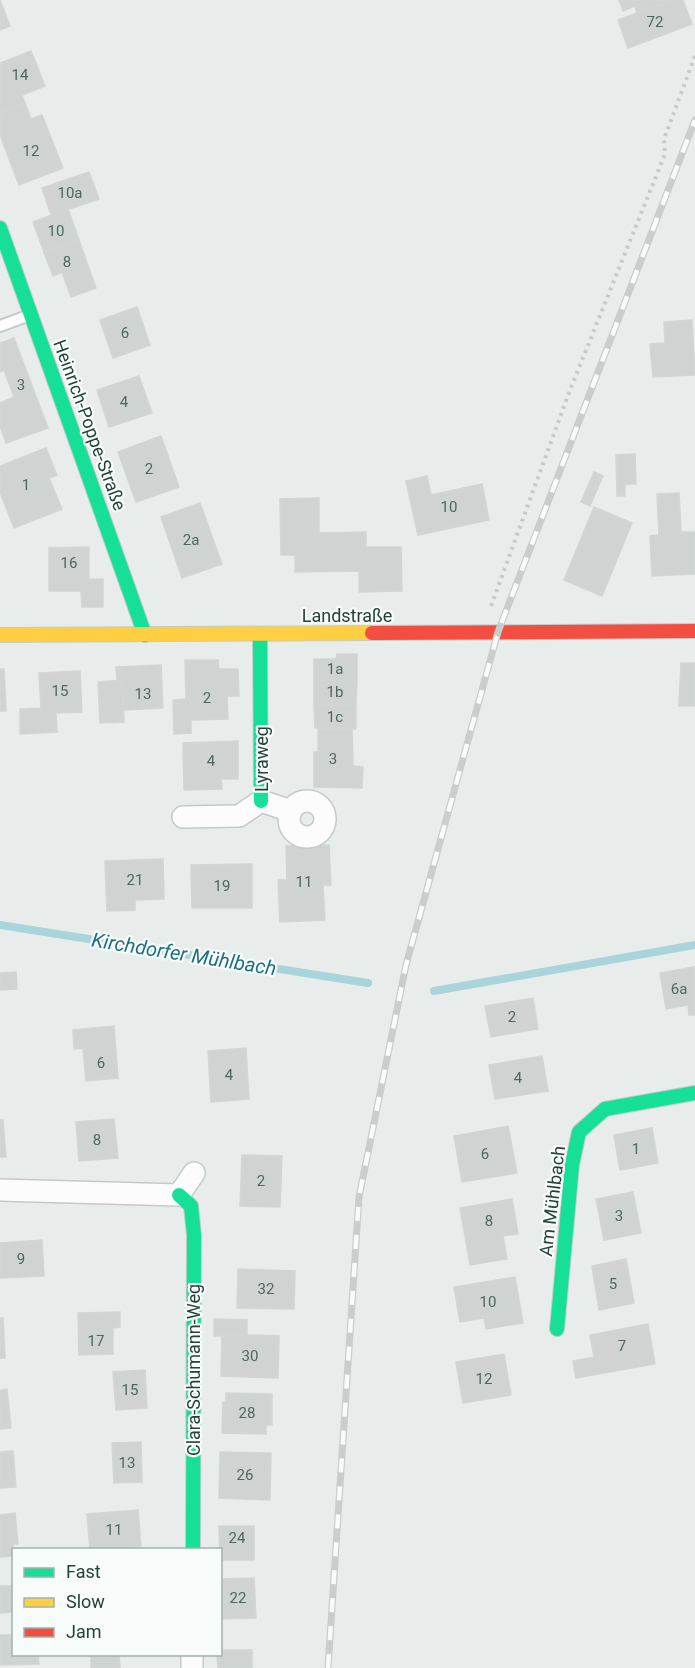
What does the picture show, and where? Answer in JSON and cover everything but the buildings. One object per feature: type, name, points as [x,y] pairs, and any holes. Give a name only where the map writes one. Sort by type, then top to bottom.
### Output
[{"type":"street","name":"Heinrich-Poppe-Straße","points":[[0,228],[146,634]]},
{"type":"street","name":"Landstraße","points":[[0,635],[695,632]]},
{"type":"street","name":"Lyraweg","points":[[183,817],[239,816],[261,801],[260,634]]},
{"type":"street","points":[[261,801],[291,811]]},
{"type":"street","name":"Am Mühlbach","points":[[557,1329],[572,1165],[579,1132],[605,1109],[695,1093]]},
{"type":"street","points":[[0,1190],[179,1195],[194,1173]]},
{"type":"street","name":"Clara-Schumann-Weg","points":[[179,1195],[191,1206],[194,1234],[192,1548]]},
{"type":"lane","points":[[0,326],[31,314]]},
{"type":"path","points":[[482,632],[570,390],[664,154],[664,140],[695,57]]},
{"type":"waterway","name":"Kirchdorfer Mühlbach","points":[[0,925],[368,983]]},
{"type":"waterway","name":"Kirchdorfer Mühlbach","points":[[434,991],[695,945]]},
{"type":"railway","points":[[328,1668],[359,1197],[406,965],[498,632],[695,120]]},
{"type":"traffic: fast","points":[[0,228],[145,635]]},
{"type":"traffic: fast","points":[[260,634],[261,801]]},
{"type":"traffic: fast","points":[[557,1329],[572,1165],[579,1132],[605,1109],[695,1093]]},
{"type":"traffic: fast","points":[[179,1195],[191,1206],[194,1235],[193,1548]]},
{"type":"traffic: slow","points":[[0,635],[372,633]]},
{"type":"traffic: jam","points":[[372,633],[695,631]]}]
